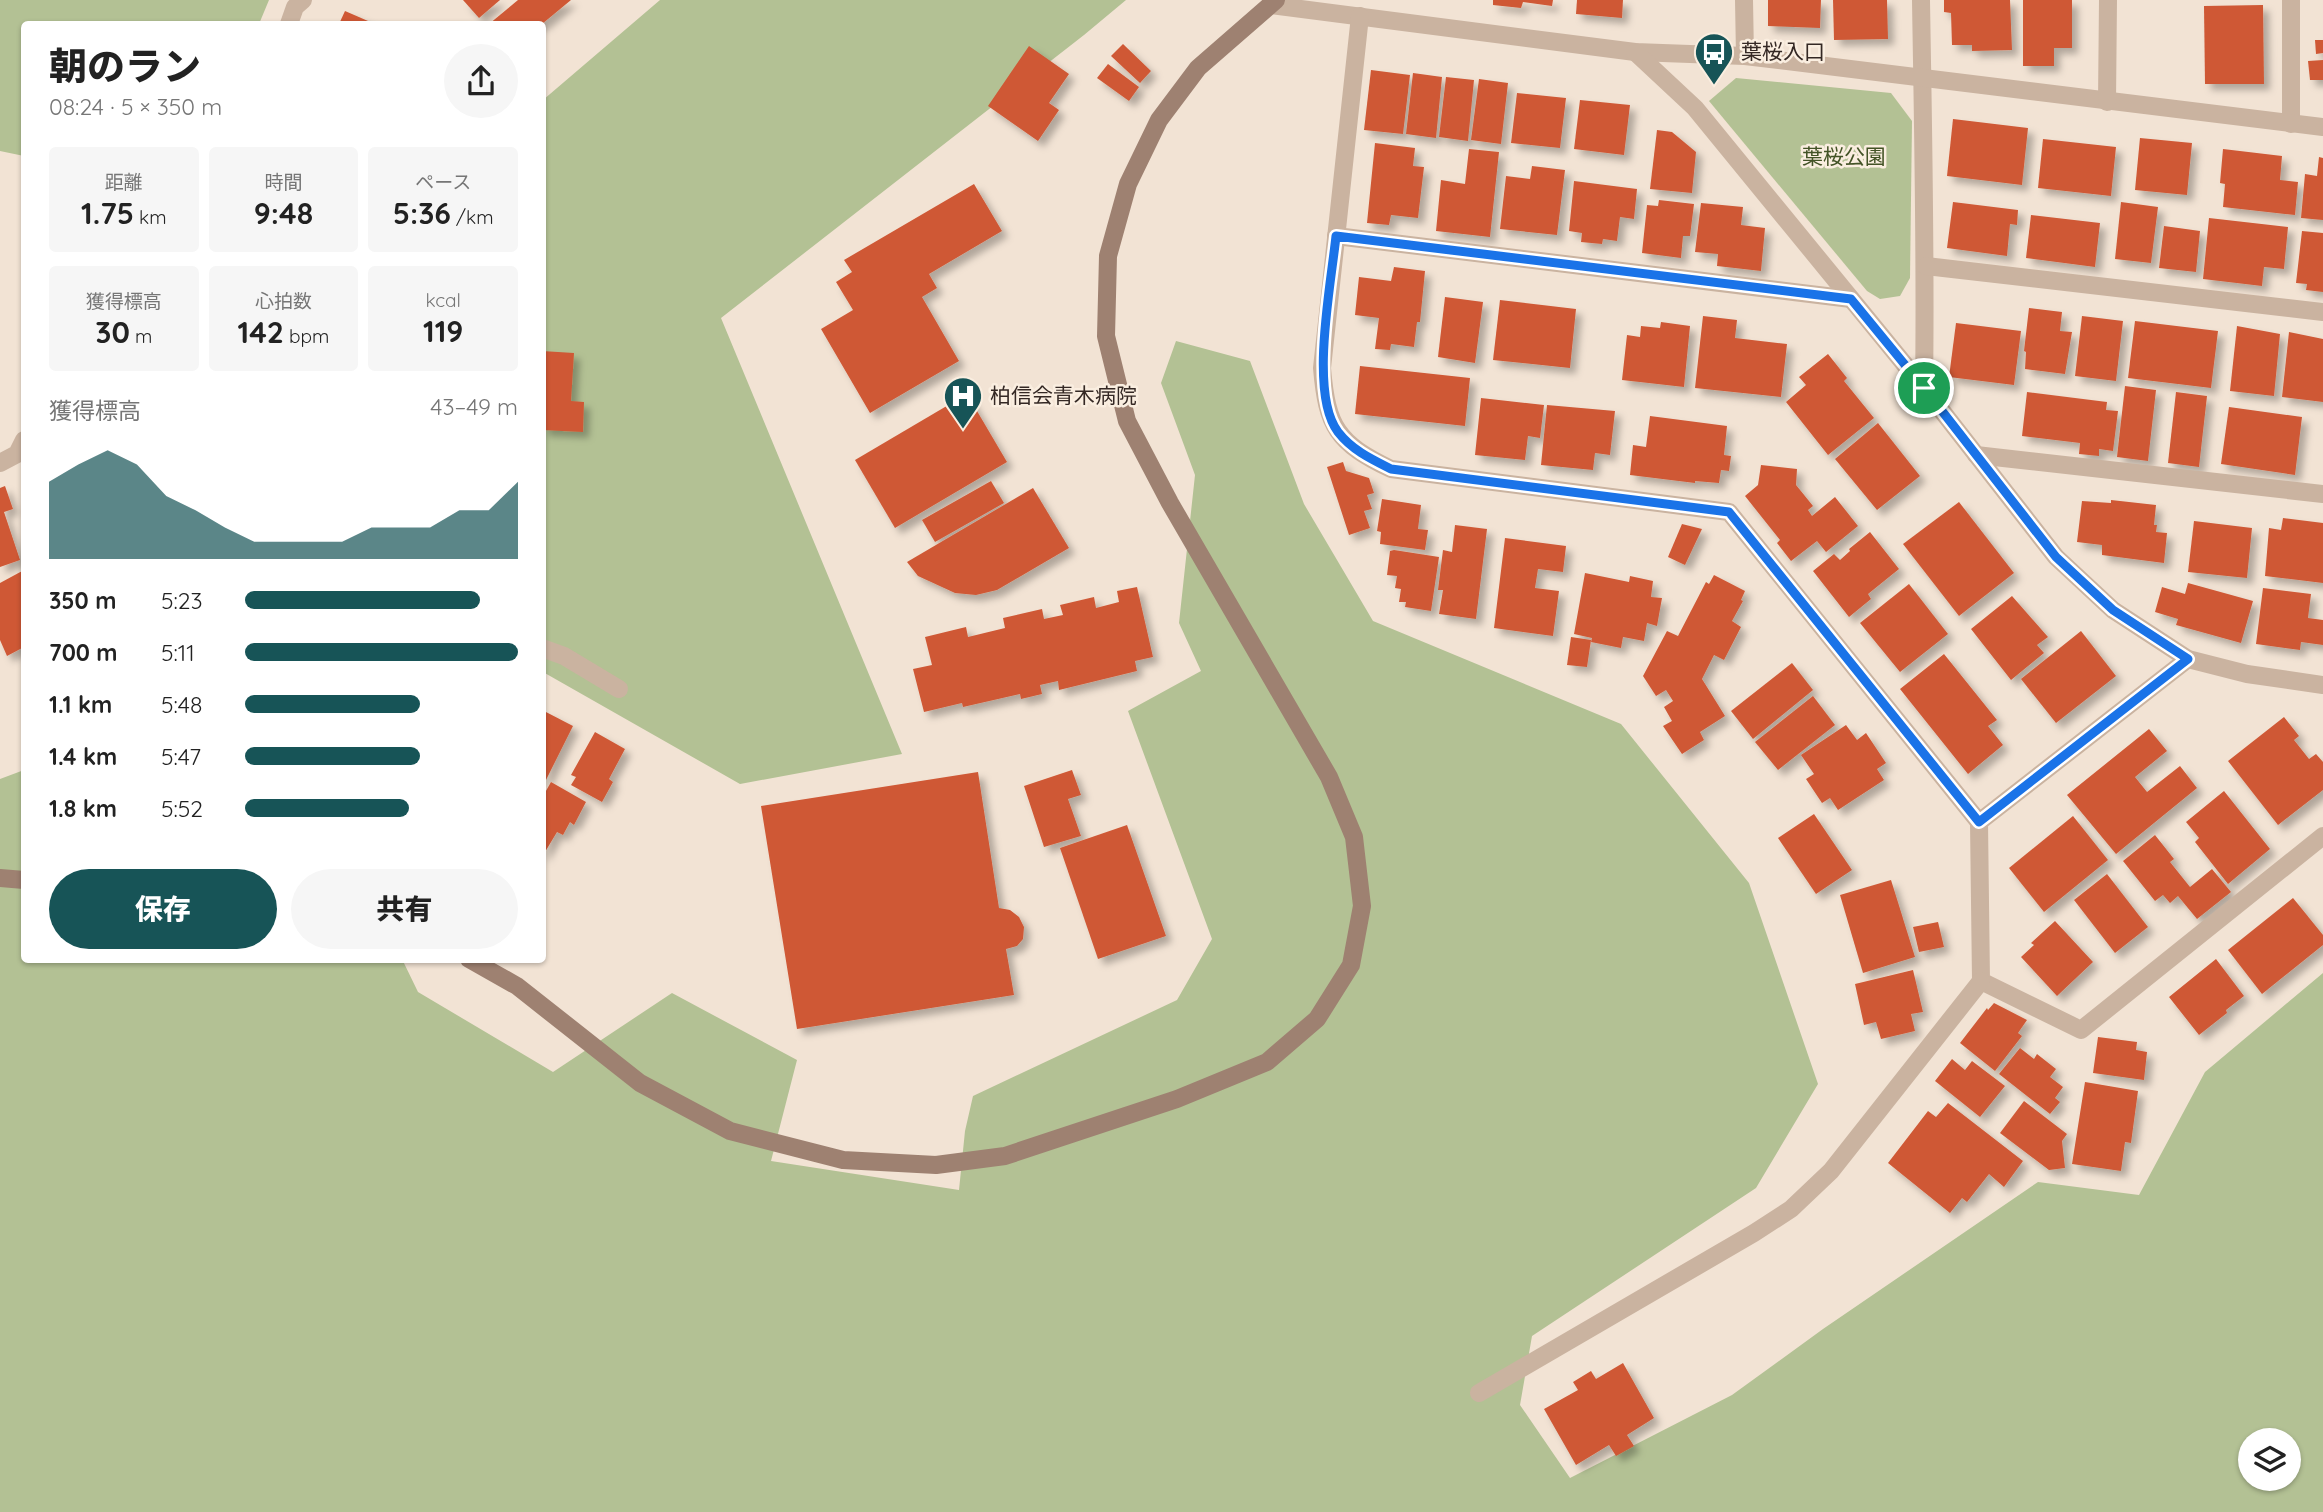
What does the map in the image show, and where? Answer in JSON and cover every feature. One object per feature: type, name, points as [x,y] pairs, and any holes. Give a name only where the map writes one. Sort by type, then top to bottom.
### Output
[{"type":"street","points":[[290,21],[295,7],[303,0]]},
{"type":"street","points":[[1744,0],[1745,56]]},
{"type":"street","points":[[1920,0],[1926,266],[1924,388]]},
{"type":"street","points":[[2108,0],[2108,102]]},
{"type":"street","points":[[2291,0],[2291,124]]},
{"type":"street","points":[[477,963],[517,986],[640,1083],[730,1131],[843,1160],[936,1165],[1005,1156],[1177,1099],[1266,1062],[1317,1019],[1351,965],[1362,906],[1354,837],[1329,777],[1170,503],[1127,421],[1106,336],[1108,256],[1128,184],[1159,120],[1198,68],[1273,3],[1635,52],[1745,56],[2323,127]]},
{"type":"street","points":[[1360,16],[1322,368],[1325,404],[1338,432],[1362,455],[1391,469],[1729,512],[1979,822],[1981,981],[1831,1171],[1791,1209],[1754,1233],[1479,1393]]},
{"type":"street","points":[[1635,52],[1695,108],[1924,388],[2056,557],[2113,610],[2188,659],[2247,674],[2323,685]]},
{"type":"street","points":[[1336,236],[1851,299]]},
{"type":"street","points":[[1926,266],[2323,312]]},
{"type":"street","points":[[0,463],[17,454],[21,446]]},
{"type":"street","points":[[1976,455],[2323,494]]},
{"type":"street","points":[[546,649],[564,656],[619,689]]},
{"type":"street","points":[[1979,822],[2188,659]]},
{"type":"street","points":[[1981,981],[2081,1030],[2323,836]]},
{"type":"street","points":[[0,878],[21,880]]},
{"type":"green space","points":[[0,0],[269,0],[260,21],[21,21],[21,155],[0,151]]},
{"type":"green space","points":[[660,0],[1126,0],[721,318],[902,754],[740,784],[546,674],[546,97]]},
{"type":"green space","name":"葉桜公園","points":[[1736,78],[1891,93],[1912,121],[1910,278],[1900,296],[1880,299],[1867,291],[1709,101]]},
{"type":"green space","points":[[1176,341],[1250,361],[1304,504],[1373,621],[1621,724],[1749,883],[1818,1084],[1756,1188],[1532,1336],[1520,1405],[1570,1478],[1732,1395],[1823,1329],[2038,1182],[2139,1195],[2205,1072],[2323,973],[2323,1512],[0,1512],[0,779],[21,771],[21,963],[404,963],[418,992],[553,1072],[672,993],[797,1060],[771,1161],[959,1190],[965,1131],[973,1096],[1177,1000],[1212,939],[1128,711],[1201,671],[1179,623],[1195,475],[1161,383]]},
{"type":"building","points":[[463,0],[500,0],[479,18]]},
{"type":"building","points":[[518,0],[571,0],[546,21],[493,21]]},
{"type":"building","points":[[1493,0],[1553,0],[1552,6],[1523,2],[1521,8],[1493,5]]},
{"type":"building","points":[[1577,0],[1623,0],[1622,18],[1576,14]]},
{"type":"building","points":[[1768,0],[1821,0],[1820,28],[1768,26]]},
{"type":"building","points":[[1833,0],[1887,0],[1888,39],[1834,40]]},
{"type":"building","points":[[1944,0],[2010,0],[2012,50],[1972,51],[1972,45],[1952,45],[1951,13],[1944,12]]},
{"type":"building","points":[[2023,0],[2072,0],[2072,48],[2054,48],[2054,66],[2023,66]]},
{"type":"building","points":[[2263,5],[2264,84],[2205,84],[2204,6]]},
{"type":"building","points":[[345,11],[368,21],[340,21]]},
{"type":"building","points":[[2315,40],[2323,40],[2323,53],[2316,54]]},
{"type":"building","points":[[1123,44],[1151,71],[1140,83],[1111,56]]},
{"type":"building","points":[[1029,46],[1069,74],[1049,103],[1059,110],[1038,141],[988,106]]},
{"type":"building","points":[[2323,60],[2323,80],[2310,80],[2308,61]]},
{"type":"building","points":[[1108,64],[1139,87],[1129,101],[1097,78]]},
{"type":"building","points":[[1371,70],[1410,75],[1403,134],[1364,130]]},
{"type":"building","points":[[1413,73],[1442,77],[1436,138],[1406,134]]},
{"type":"building","points":[[1446,77],[1474,80],[1468,141],[1439,137]]},
{"type":"building","points":[[1479,79],[1508,83],[1501,144],[1471,140]]},
{"type":"building","points":[[1517,93],[1566,98],[1560,148],[1511,143]]},
{"type":"building","points":[[1580,100],[1630,105],[1624,155],[1574,149]]},
{"type":"building","points":[[1953,119],[2028,128],[2022,185],[1947,176]]},
{"type":"building","points":[[1657,130],[1672,132],[1696,152],[1692,193],[1650,189]]},
{"type":"building","points":[[2140,138],[2192,143],[2187,195],[2135,190]]},
{"type":"building","points":[[2043,139],[2116,147],[2111,196],[2038,188]]},
{"type":"building","points":[[1375,143],[1415,148],[1413,166],[1424,167],[1418,218],[1391,215],[1389,225],[1367,223]]},
{"type":"building","points":[[1469,149],[1499,152],[1490,237],[1436,231],[1441,180],[1465,184]]},
{"type":"building","points":[[2223,149],[2282,156],[2280,180],[2298,182],[2295,215],[2223,207],[2225,184],[2220,183]]},
{"type":"building","points":[[2319,157],[2323,158],[2323,220],[2301,218],[2305,174],[2317,176]]},
{"type":"building","points":[[1532,166],[1565,170],[1557,235],[1500,229],[1506,176],[1530,179]]},
{"type":"building","points":[[1574,181],[1637,189],[1634,219],[1620,217],[1617,241],[1603,239],[1602,244],[1581,242],[1582,233],[1569,231]]},
{"type":"building","points":[[974,184],[1002,231],[929,274],[937,288],[922,297],[959,361],[870,413],[821,329],[853,310],[836,282],[852,272],[844,260]]},
{"type":"building","points":[[1659,200],[1694,204],[1690,236],[1683,236],[1681,258],[1642,253],[1647,205],[1658,206]]},
{"type":"building","points":[[1953,202],[2018,210],[2017,225],[2010,224],[2007,256],[1947,248]]},
{"type":"building","points":[[2121,202],[2158,207],[2151,263],[2115,259]]},
{"type":"building","points":[[1701,203],[1743,207],[1741,225],[1765,228],[1761,271],[1717,266],[1718,254],[1695,252]]},
{"type":"building","points":[[2031,215],[2100,223],[2095,267],[2026,258]]},
{"type":"building","points":[[2209,218],[2288,227],[2284,269],[2264,267],[2262,286],[2203,279]]},
{"type":"building","points":[[2164,226],[2200,231],[2196,272],[2159,268]]},
{"type":"building","points":[[2302,231],[2323,233],[2323,292],[2306,290],[2307,284],[2296,283]]},
{"type":"building","points":[[1394,267],[1425,271],[1420,322],[1417,322],[1414,347],[1391,344],[1390,350],[1375,349],[1379,318],[1355,315],[1359,277],[1391,281]]},
{"type":"building","points":[[1445,297],[1483,302],[1475,363],[1438,357]]},
{"type":"building","points":[[1500,300],[1576,309],[1570,368],[1493,360]]},
{"type":"building","points":[[2029,308],[2062,312],[2060,331],[2072,332],[2065,374],[2025,369],[2024,351]]},
{"type":"building","points":[[1703,316],[1737,320],[1735,338],[1787,344],[1781,397],[1695,388]]},
{"type":"building","points":[[2082,316],[2123,321],[2116,381],[2075,376]]},
{"type":"building","points":[[2135,321],[2218,331],[2211,388],[2128,378]]},
{"type":"building","points":[[1661,322],[1690,326],[1684,387],[1622,380],[1627,335],[1640,337],[1641,326],[1660,328]]},
{"type":"building","points":[[1956,323],[2021,331],[2014,385],[1949,377]]},
{"type":"building","points":[[2237,326],[2280,334],[2274,396],[2230,391]]},
{"type":"building","points":[[2289,332],[2323,339],[2323,402],[2282,397]]},
{"type":"building","points":[[546,351],[574,353],[571,401],[584,402],[583,432],[546,430]]},
{"type":"building","points":[[1828,354],[1847,378],[1844,381],[1874,418],[1828,455],[1786,402],[1806,385],[1799,377]]},
{"type":"building","points":[[1360,366],[1470,378],[1465,426],[1355,414]]},
{"type":"building","points":[[2125,386],[2156,390],[2148,461],[2117,457]]},
{"type":"building","points":[[2027,392],[2107,402],[2106,410],[2118,411],[2113,451],[2099,449],[2099,456],[2079,454],[2080,443],[2022,436]]},
{"type":"building","points":[[2176,392],[2207,396],[2199,467],[2168,463]]},
{"type":"building","points":[[967,394],[1007,462],[895,528],[855,460]]},
{"type":"building","points":[[1481,398],[1544,405],[1540,438],[1528,436],[1525,460],[1475,455]]},
{"type":"building","points":[[1547,405],[1615,411],[1610,455],[1595,453],[1593,470],[1541,465]]},
{"type":"building","points":[[2229,407],[2302,417],[2295,475],[2221,464]]},
{"type":"building","points":[[1650,416],[1727,426],[1724,455],[1731,456],[1729,471],[1721,470],[1719,483],[1695,483],[1630,475],[1633,445],[1646,447]]},
{"type":"building","points":[[1878,423],[1920,476],[1877,510],[1835,459]]},
{"type":"building","points":[[1343,462],[1346,471],[1369,478],[1374,493],[1367,495],[1372,509],[1364,511],[1370,528],[1349,535],[1327,467]]},
{"type":"building","points":[[1761,465],[1797,469],[1796,485],[1813,506],[1808,510],[1812,516],[1835,497],[1858,526],[1826,552],[1817,541],[1791,561],[1777,543],[1780,540],[1745,496],[1758,485]]},
{"type":"building","points":[[991,481],[1004,503],[935,542],[922,520]]},
{"type":"building","points":[[5,486],[13,509],[4,512],[20,560],[0,567],[0,488]]},
{"type":"building","points":[[1033,488],[1069,548],[997,590],[976,595],[955,593],[918,576],[907,562]]},
{"type":"building","points":[[1382,499],[1421,505],[1418,529],[1428,530],[1425,550],[1380,544],[1381,532],[1377,531]]},
{"type":"building","points":[[2111,500],[2156,505],[2156,532],[2167,533],[2164,563],[2102,555],[2102,545],[2077,542],[2082,501],[2111,503]]},
{"type":"building","points":[[1959,502],[2014,573],[1959,616],[1903,544]]},
{"type":"building","points":[[2283,518],[2323,523],[2323,583],[2265,576],[2269,528],[2281,530]]},
{"type":"building","points":[[2194,521],[2252,528],[2247,578],[2188,572]]},
{"type":"building","points":[[1682,524],[1702,529],[1685,565],[1668,557]]},
{"type":"building","points":[[1455,525],[1487,529],[1476,619],[1439,614],[1443,590],[1438,590],[1443,550],[1452,552]]},
{"type":"building","points":[[1870,532],[1899,569],[1868,594],[1871,599],[1849,617],[1813,571],[1834,554],[1840,560]]},
{"type":"building","points":[[1505,538],[1566,546],[1563,572],[1538,569],[1535,588],[1559,591],[1553,636],[1494,628]]},
{"type":"building","points":[[1390,551],[1439,557],[1431,611],[1405,607],[1406,602],[1399,602],[1401,589],[1395,588],[1397,576],[1387,575]]},
{"type":"building","points":[[21,572],[21,649],[7,656],[0,640],[0,583]]},
{"type":"building","points":[[1585,573],[1629,582],[1630,576],[1653,581],[1651,597],[1662,598],[1657,626],[1647,623],[1644,641],[1623,637],[1621,648],[1591,642],[1592,638],[1574,634]]},
{"type":"building","points":[[1714,575],[1745,591],[1741,600],[1743,601],[1732,621],[1741,627],[1724,660],[1714,655],[1702,679],[1725,716],[1700,732],[1704,740],[1682,754],[1663,726],[1672,721],[1664,707],[1673,701],[1666,690],[1656,696],[1643,676],[1667,631],[1678,636],[1706,582],[1709,584]]},
{"type":"building","points":[[2188,583],[2253,601],[2241,643],[2176,625],[2178,619],[2155,612],[2162,587],[2185,594]]},
{"type":"building","points":[[1909,584],[1948,634],[1900,672],[1860,623]]},
{"type":"building","points":[[1137,587],[1153,657],[1135,661],[1137,671],[1059,690],[1058,681],[1040,685],[1042,694],[1021,699],[1020,694],[963,707],[962,703],[924,712],[913,669],[932,665],[925,637],[966,627],[968,637],[1005,628],[1003,618],[1042,609],[1044,619],[1063,615],[1060,605],[1094,597],[1096,608],[1119,602],[1117,591]]},
{"type":"building","points":[[2263,588],[2311,594],[2308,618],[2323,620],[2323,645],[2301,642],[2300,650],[2256,644]]},
{"type":"building","points":[[2012,596],[2048,637],[2037,645],[2044,653],[2011,680],[1971,629]]},
{"type":"building","points":[[2081,631],[2116,676],[2056,723],[2021,679]]},
{"type":"building","points":[[1571,637],[1591,640],[1587,667],[1567,665]]},
{"type":"building","points":[[1944,654],[1997,720],[1988,726],[2003,745],[1968,774],[1900,689]]},
{"type":"building","points":[[1792,663],[1813,690],[1753,739],[1731,711]]},
{"type":"building","points":[[1813,696],[1835,725],[1778,770],[1755,742]]},
{"type":"building","points":[[546,712],[573,726],[546,780]]},
{"type":"building","points":[[2284,717],[2299,736],[2294,740],[2309,759],[2316,754],[2323,762],[2323,790],[2278,825],[2228,761]]},
{"type":"building","points":[[1846,725],[1857,740],[1866,733],[1886,763],[1877,769],[1884,780],[1838,810],[1830,798],[1822,803],[1806,779],[1814,774],[1801,755]]},
{"type":"building","points":[[2149,729],[2167,751],[2135,777],[2147,792],[2180,766],[2197,788],[2116,854],[2067,795]]},
{"type":"building","points":[[595,732],[625,749],[609,779],[613,782],[602,802],[571,785],[576,777],[571,775]]},
{"type":"building","points":[[1072,770],[1081,795],[1068,799],[1081,836],[1044,847],[1024,786]]},
{"type":"building","points":[[978,772],[999,908],[1010,910],[1019,917],[1024,927],[1023,939],[1017,946],[1006,949],[1014,995],[797,1029],[761,806]]},
{"type":"building","points":[[551,782],[586,802],[574,825],[570,822],[563,835],[557,832],[546,850],[546,791]]},
{"type":"building","points":[[2224,791],[2270,849],[2228,884],[2195,842],[2199,838],[2186,822]]},
{"type":"building","points":[[1814,814],[1852,870],[1816,894],[1778,838]]},
{"type":"building","points":[[2073,816],[2108,860],[2044,912],[2009,868]]},
{"type":"building","points":[[1127,825],[1166,936],[1098,959],[1060,848]]},
{"type":"building","points":[[2155,835],[2174,859],[2170,862],[2190,887],[2212,869],[2231,892],[2197,919],[2178,896],[2170,903],[2163,895],[2155,901],[2123,861]]},
{"type":"building","points":[[2107,874],[2148,927],[2115,953],[2074,900]]},
{"type":"building","points":[[1891,880],[1915,957],[1863,973],[1840,895]]},
{"type":"building","points":[[2293,898],[2323,935],[2323,945],[2262,994],[2228,950]]},
{"type":"building","points":[[2055,921],[2093,962],[2057,996],[2021,957],[2034,945],[2031,943]]},
{"type":"building","points":[[1938,922],[1944,947],[1919,952],[1913,927]]},
{"type":"building","points":[[2216,959],[2244,996],[2199,1035],[2169,997]]},
{"type":"building","points":[[1913,970],[1923,1012],[1911,1014],[1915,1031],[1881,1039],[1876,1022],[1864,1025],[1855,984]]},
{"type":"building","points":[[1994,1003],[2027,1020],[2018,1033],[2022,1036],[1995,1071],[1960,1043]]},
{"type":"building","points":[[2098,1037],[2137,1042],[2136,1050],[2147,1052],[2144,1080],[2093,1073]]},
{"type":"building","points":[[2020,1048],[2034,1059],[2037,1054],[2056,1069],[2050,1077],[2063,1087],[2055,1098],[2060,1102],[2050,1114],[1999,1074]]},
{"type":"building","points":[[1952,1059],[1965,1070],[1972,1061],[2005,1086],[1980,1117],[1935,1081]]},
{"type":"building","points":[[2085,1082],[2138,1091],[2131,1143],[2125,1142],[2121,1171],[2072,1164]]},
{"type":"building","points":[[2024,1101],[2067,1134],[2062,1141],[2065,1168],[2049,1170],[2000,1133]]},
{"type":"building","points":[[1948,1103],[2023,1161],[2004,1187],[1989,1174],[1967,1202],[1962,1198],[1950,1213],[1888,1163],[1928,1111],[1936,1117]]},
{"type":"building","points":[[1623,1363],[1654,1418],[1627,1435],[1634,1446],[1616,1456],[1609,1445],[1576,1465],[1544,1409],[1578,1390],[1573,1382],[1591,1371],[1596,1379]]},
{"type":"place","name":"葉桜入口","points":[[1714,86]]},
{"type":"place","name":"柏信会青木病院","points":[[963,430]]},
{"type":"route","points":[[1336,236],[1851,299],[1924,388],[2056,557],[2113,610],[2188,659],[1979,822],[1729,512],[1391,469],[1362,455],[1338,432],[1325,404],[1322,368],[1336,236]]}]
